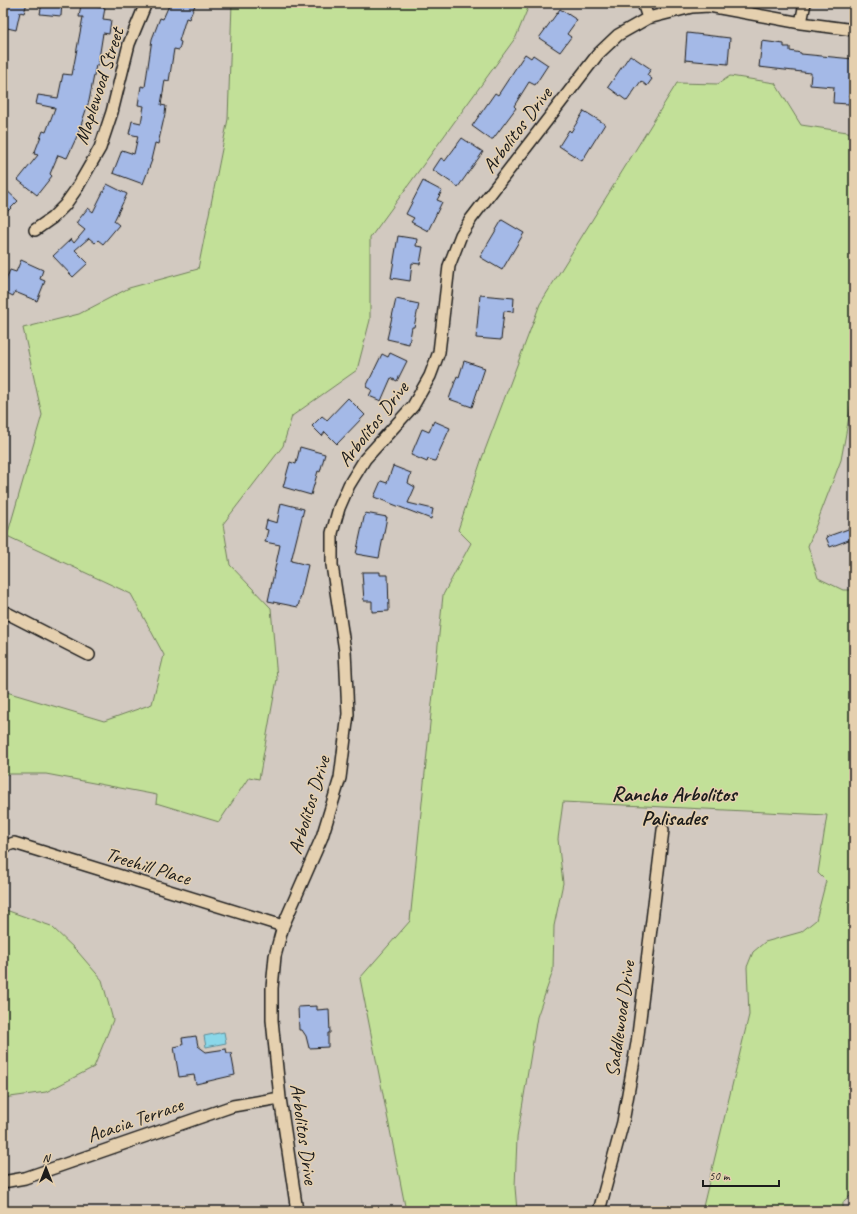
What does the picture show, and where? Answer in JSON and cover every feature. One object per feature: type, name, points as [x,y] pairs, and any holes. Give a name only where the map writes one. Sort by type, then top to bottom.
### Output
[{"type":"street","points":[[643,3],[648,18]]},
{"type":"street","points":[[801,23],[805,3]]},
{"type":"street","name":"Maplewood Street","points":[[35,230],[52,218],[65,205],[77,188],[100,148],[112,112],[129,44],[143,4]]},
{"type":"street","name":"Arbolitos Drive","points":[[297,1211],[280,1098],[272,1020],[272,988],[275,956],[283,926],[322,837],[340,778],[348,714],[345,651],[332,565],[332,533],[339,508],[349,484],[365,460],[413,406],[430,376],[439,352],[450,266],[461,235],[471,219],[598,54],[618,35],[648,18],[692,7],[709,6],[801,23],[854,30]]},
{"type":"street","points":[[3,611],[89,654]]},
{"type":"street","name":"Saddlewood Drive","points":[[599,1211],[622,1122],[637,1043],[662,830]]},
{"type":"street","name":"Treehill Place","points":[[3,847],[14,843],[283,926]]},
{"type":"street","name":"Acacia Terrace","points":[[3,1182],[25,1178],[233,1106],[280,1098]]},
{"type":"green space","points":[[232,3],[530,3],[516,37],[370,238],[370,320],[357,370],[292,416],[283,446],[223,524],[230,565],[271,608],[277,679],[259,779],[249,777],[219,822],[156,803],[157,795],[46,774],[3,774],[3,691],[104,721],[152,704],[164,655],[131,594],[7,536],[42,415],[23,328],[79,314],[129,288],[198,269],[228,119]]},
{"type":"green space","points":[[730,76],[775,83],[801,125],[854,133],[854,404],[851,406],[841,460],[808,546],[818,578],[843,590],[854,590],[854,1191],[843,1202],[843,1211],[702,1211],[749,1015],[747,967],[753,952],[765,942],[801,932],[816,920],[826,881],[818,873],[827,815],[563,802],[558,839],[563,883],[554,926],[553,971],[537,1017],[517,1138],[515,1187],[517,1211],[406,1211],[360,978],[410,921],[443,595],[471,543],[458,530],[482,458],[540,304],[677,83],[718,84]]},
{"type":"green space","points":[[3,909],[51,926],[78,952],[102,980],[113,1020],[94,1067],[46,1092],[3,1098]]},
{"type":"water","points":[[224,1032],[226,1043],[206,1047],[204,1036]]},
{"type":"building","points":[[4,3],[27,3],[24,13],[20,12],[16,30],[3,27]]},
{"type":"building","points":[[42,3],[62,3],[61,16],[40,14]]},
{"type":"building","points":[[170,3],[196,3],[189,19],[186,18],[179,41],[181,42],[179,50],[174,49],[169,81],[165,80],[161,105],[166,106],[165,114],[158,144],[155,143],[152,160],[143,184],[113,173],[122,150],[134,154],[138,136],[129,134],[132,121],[141,123],[144,106],[138,105],[141,86],[145,87],[152,39],[160,18],[163,19]]},
{"type":"building","points":[[81,4],[105,8],[103,19],[111,20],[109,34],[103,33],[98,65],[96,65],[89,101],[78,134],[67,158],[58,155],[50,174],[52,176],[37,195],[18,180],[38,155],[34,154],[43,131],[46,132],[55,108],[36,104],[38,95],[58,98],[63,74],[72,75],[83,17],[79,17]]},
{"type":"building","points":[[560,9],[577,20],[567,34],[571,37],[560,52],[539,38]]},
{"type":"building","points":[[687,33],[730,38],[728,64],[685,60]]},
{"type":"building","points":[[762,41],[784,44],[784,47],[790,47],[790,51],[801,54],[853,59],[849,104],[833,103],[834,87],[810,85],[811,73],[759,67]]},
{"type":"building","points":[[525,54],[531,58],[533,55],[548,65],[535,85],[529,82],[514,106],[516,108],[493,139],[490,139],[472,126],[495,93],[498,95]]},
{"type":"building","points":[[630,55],[651,69],[647,75],[652,79],[647,86],[641,81],[627,101],[608,87]]},
{"type":"building","points":[[584,111],[605,124],[582,161],[559,146],[569,130],[571,132]]},
{"type":"building","points":[[462,138],[483,152],[458,187],[433,170],[441,158],[445,161]]},
{"type":"building","points":[[423,181],[442,191],[437,200],[442,202],[428,231],[411,222],[414,218],[406,214]]},
{"type":"building","points":[[107,184],[127,194],[114,221],[119,225],[103,244],[98,240],[95,243],[89,238],[75,250],[88,263],[73,277],[53,256],[71,239],[74,243],[85,230],[76,223],[88,208],[93,212]]},
{"type":"building","points":[[3,187],[18,201],[3,216]]},
{"type":"building","points":[[502,220],[524,233],[502,270],[480,257]]},
{"type":"building","points":[[398,236],[417,239],[416,246],[423,247],[420,264],[412,263],[410,281],[391,278]]},
{"type":"building","points":[[21,260],[43,270],[40,279],[45,281],[37,301],[15,292],[13,296],[3,291],[3,287],[10,270],[16,272]]},
{"type":"building","points":[[480,295],[514,298],[513,312],[504,311],[501,340],[476,338]]},
{"type":"building","points":[[396,299],[419,304],[414,327],[412,327],[409,344],[387,339]]},
{"type":"building","points":[[390,353],[407,361],[397,381],[391,378],[381,401],[369,396],[372,390],[366,387],[382,354],[388,357]]},
{"type":"building","points":[[464,361],[485,368],[472,407],[449,399],[457,376],[459,377]]},
{"type":"building","points":[[348,398],[365,415],[337,444],[325,432],[322,436],[312,426],[322,416],[327,420]]},
{"type":"building","points":[[434,421],[450,428],[435,461],[428,459],[427,462],[411,455],[422,429],[429,432]]},
{"type":"building","points":[[300,447],[325,454],[311,495],[283,487],[290,462],[296,464]]},
{"type":"building","points":[[393,466],[411,473],[408,483],[415,487],[408,503],[433,509],[431,519],[374,497],[381,481],[387,483]]},
{"type":"building","points":[[281,503],[304,509],[291,561],[308,565],[298,607],[268,601],[280,545],[265,542],[268,530],[265,529],[267,520],[277,523]]},
{"type":"building","points":[[365,513],[387,517],[379,558],[356,554]]},
{"type":"building","points":[[854,528],[854,538],[830,547],[826,537]]},
{"type":"building","points":[[362,572],[380,572],[380,575],[388,575],[389,611],[372,612],[372,601],[364,601]]},
{"type":"building","points":[[317,1006],[317,1010],[329,1009],[330,1033],[328,1033],[328,1047],[309,1048],[306,1036],[302,1030],[299,1030],[298,1007]]},
{"type":"building","points":[[196,1036],[198,1046],[206,1052],[226,1049],[227,1053],[231,1053],[235,1075],[196,1084],[194,1075],[179,1077],[174,1047],[183,1045],[182,1038]]},
{"type":"district","name":"Rancho Arbolitos Palisades","points":[[674,806]]}]
